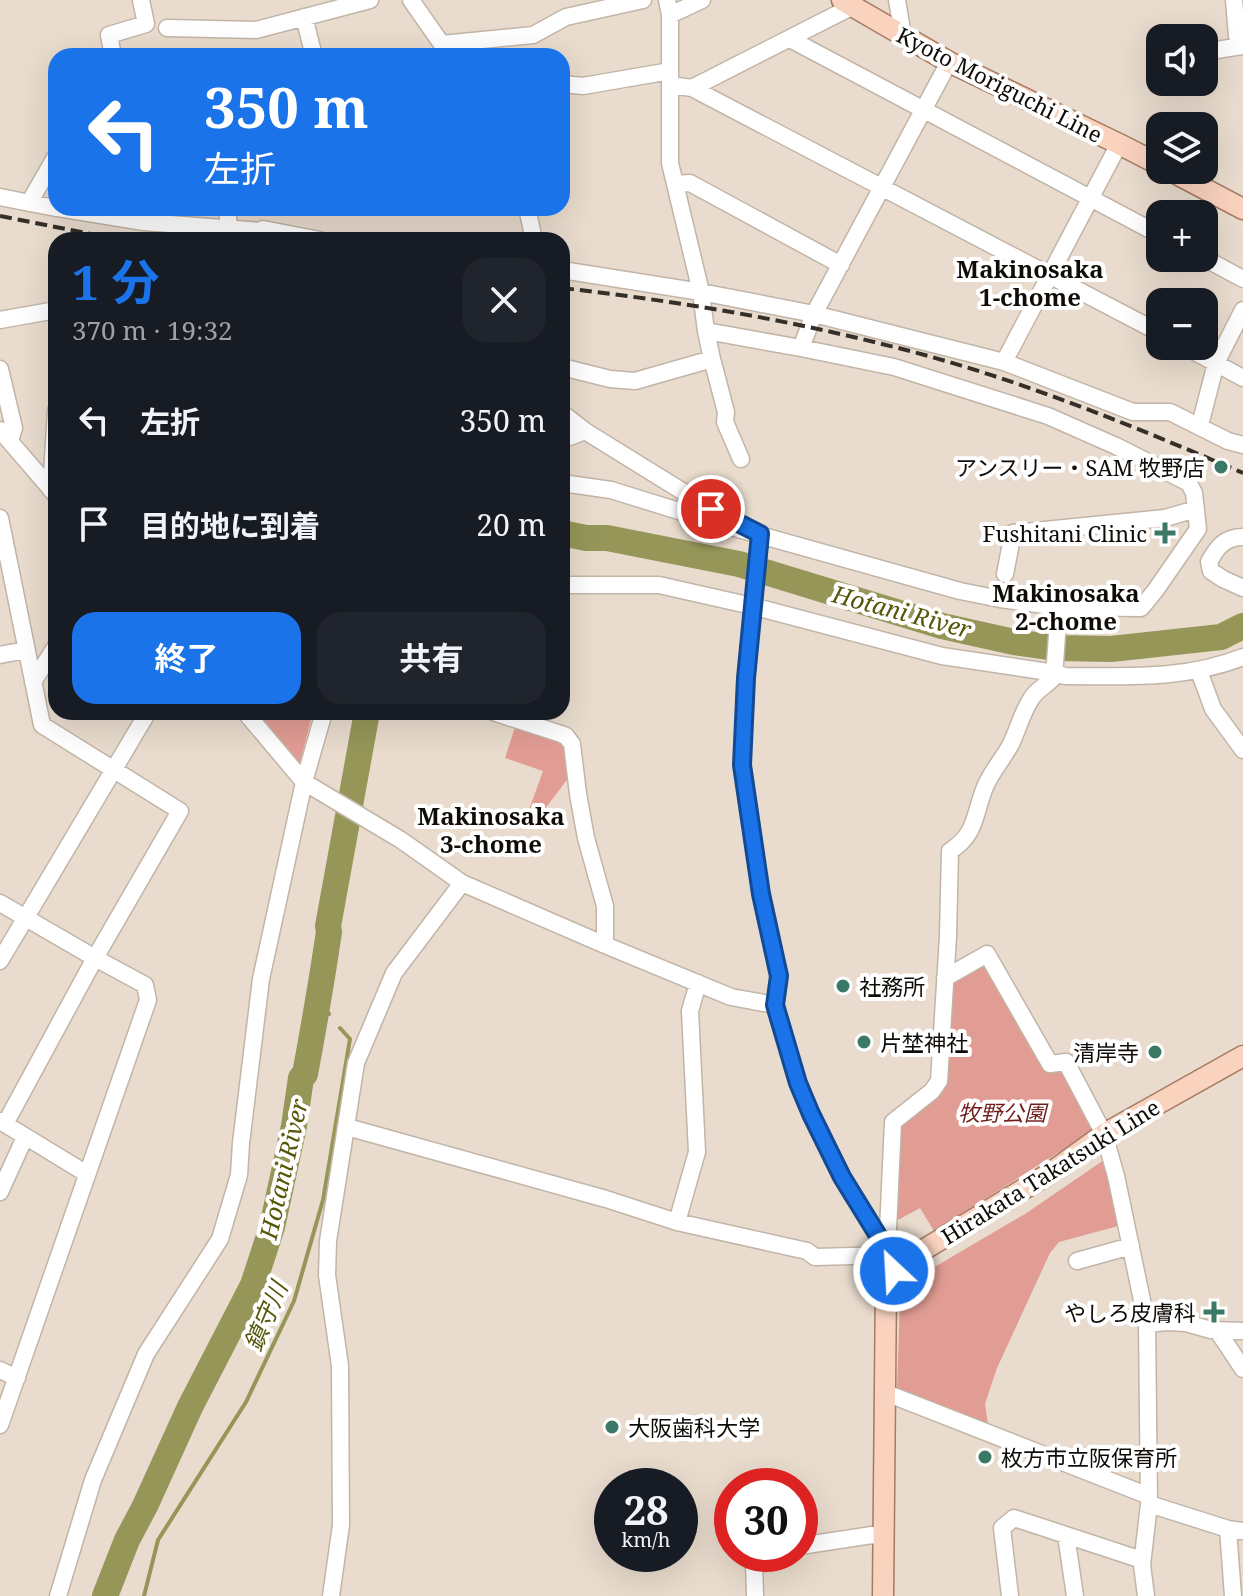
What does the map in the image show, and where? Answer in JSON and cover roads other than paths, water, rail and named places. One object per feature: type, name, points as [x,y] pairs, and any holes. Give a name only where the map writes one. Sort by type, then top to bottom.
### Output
[{"type":"main road","name":"Kyoto Moriguchi Line","points":[[848,3],[949,62],[1146,158]]},
{"type":"main road","points":[[1196,184],[1243,209]]},
{"type":"main road","name":"Hirakata Takatsuki Line","points":[[892,1263],[910,1258],[1050,1173],[1104,1134],[1243,1056]]},
{"type":"main road","points":[[883,1596],[885,1297],[892,1263]]},
{"type":"street","points":[[111,48],[109,35],[146,24],[141,0]]},
{"type":"street","points":[[167,28],[256,30],[370,0]]},
{"type":"street","points":[[411,0],[445,48]]},
{"type":"street","points":[[458,48],[533,35],[566,17],[643,0]]},
{"type":"street","points":[[702,0],[668,8],[670,163],[701,292],[706,331],[726,412],[725,422],[741,459]]},
{"type":"street","points":[[897,0],[903,36]]},
{"type":"street","points":[[1218,50],[1243,46],[1237,36],[1234,0]]},
{"type":"street","points":[[692,88],[790,39],[848,3]]},
{"type":"street","points":[[304,17],[312,48]]},
{"type":"street","points":[[790,39],[1146,227]]},
{"type":"street","points":[[801,348],[814,314],[949,62]]},
{"type":"street","points":[[570,85],[670,78],[1146,326]]},
{"type":"street","points":[[1004,362],[1119,144]]},
{"type":"street","points":[[29,203],[48,170]]},
{"type":"street","points":[[675,184],[690,183],[841,265]]},
{"type":"street","points":[[0,197],[48,206]]},
{"type":"street","points":[[149,216],[279,232]]},
{"type":"street","points":[[228,216],[229,228]]},
{"type":"street","points":[[1218,266],[1243,279]]},
{"type":"street","points":[[570,271],[814,314],[1004,362],[1133,412],[1170,412],[1228,441],[1243,445]]},
{"type":"street","points":[[1200,425],[1216,363],[1243,310]]},
{"type":"street","points":[[0,320],[48,311]]},
{"type":"street","points":[[570,484],[611,490],[760,538],[931,584],[1059,610],[1141,608],[1198,529],[1194,493],[1189,483],[1048,416],[894,367],[706,331]]},
{"type":"street","points":[[570,369],[610,379],[635,381],[712,359]]},
{"type":"street","points":[[1210,360],[1243,378]]},
{"type":"street","points":[[0,369],[14,428],[5,436],[48,485]]},
{"type":"street","points":[[570,419],[760,538]]},
{"type":"street","points":[[570,437],[585,431]]},
{"type":"street","points":[[1005,574],[1013,533],[1165,518],[1196,509]]},
{"type":"street","points":[[0,518],[42,725],[180,811],[2,1123],[87,1174]]},
{"type":"street","points":[[1243,537],[1233,537],[1222,543],[1209,562],[1211,571],[1243,588]]},
{"type":"street","points":[[760,538],[746,678],[742,765],[761,894],[779,976],[775,1005],[798,1083],[811,1114],[842,1177],[892,1263]]},
{"type":"street","points":[[570,585],[659,585],[752,604],[942,656],[1055,670],[1065,676],[1160,675],[1199,671],[1243,657]]},
{"type":"street","points":[[892,1263],[888,1230],[893,1122],[932,1091],[939,1081],[950,851],[961,844],[971,831],[985,788],[1033,695],[1051,681],[1055,670],[1059,610]]},
{"type":"street","points":[[0,655],[26,650]]},
{"type":"street","points":[[33,682],[48,659]]},
{"type":"street","points":[[1199,671],[1213,709],[1243,750]]},
{"type":"street","points":[[0,961],[143,720]]},
{"type":"street","points":[[252,720],[304,782],[401,840],[462,883],[731,997],[775,1005]]},
{"type":"street","points":[[58,1596],[93,1480],[146,1354],[220,1239],[224,1226],[239,1175],[261,979],[304,782],[322,720]]},
{"type":"street","points":[[518,720],[566,736],[572,744],[586,838],[605,906],[605,945]]},
{"type":"street","points":[[331,1596],[341,1525],[340,1366],[327,1275],[328,1241],[356,1063],[394,973],[462,883]]},
{"type":"street","points":[[0,903],[145,985],[148,1000],[0,1425]]},
{"type":"street","points":[[945,978],[987,954],[1050,1064],[1066,1062],[1104,1134],[1147,1324],[1149,1500],[1142,1560],[1146,1596]]},
{"type":"street","points":[[677,1222],[697,1152],[690,1011],[698,983]]},
{"type":"street","points":[[347,1127],[592,1195],[677,1222],[807,1251],[815,1257],[892,1263]]},
{"type":"street","points":[[0,1192],[25,1137]]},
{"type":"street","points":[[1077,1261],[1131,1246]]},
{"type":"street","points":[[1147,1324],[1186,1323],[1217,1330],[1243,1331]]},
{"type":"street","points":[[1217,1330],[1243,1369]]},
{"type":"street","points":[[0,1370],[17,1378]]},
{"type":"street","points":[[886,1393],[1149,1500],[1236,1530],[1233,1596]]},
{"type":"street","points":[[1010,1596],[1002,1528],[1014,1518],[1142,1560]]},
{"type":"street","points":[[818,1543],[872,1535],[883,1538]]},
{"type":"street","points":[[1066,1535],[1075,1596]]},
{"type":"street","points":[[754,1572],[755,1596]]},
{"type":"waterway","name":"Hotani River","points":[[570,535],[607,538],[739,564],[942,626],[1057,648],[1111,649],[1221,637],[1243,626]]},
{"type":"waterway","name":"Hotani River","points":[[105,1596],[127,1540],[190,1407],[253,1285],[272,1227],[301,1078],[305,1074],[366,720]]},
{"type":"waterway","name":"鎮守川","points":[[319,1000],[329,1014]]},
{"type":"waterway","name":"鎮守川","points":[[144,1596],[158,1540],[246,1402],[294,1301],[323,1200],[350,1039],[340,1028]]},
{"type":"railway","points":[[0,216],[81,232]]},
{"type":"railway","points":[[570,289],[760,317],[925,355],[1063,400],[1243,473]]},
{"type":"place","name":"アンスリー・SAM 牧野店","points":[[1221,467]]},
{"type":"place","name":"Fushitani Clinic","points":[[1165,533]]},
{"type":"place","name":"社務所","points":[[843,986]]},
{"type":"place","name":"片埜神社","points":[[864,1042]]},
{"type":"place","name":"清岸寺","points":[[1155,1052]]},
{"type":"place","name":"やしろ皮膚科","points":[[1214,1312]]},
{"type":"place","name":"大阪歯科大学","points":[[612,1427]]},
{"type":"place","name":"枚方市立阪保育所","points":[[985,1457]]},
{"type":"district","name":"Makinosaka 1-chome","points":[[1030,282]]},
{"type":"district","name":"Makinosaka 2-chome","points":[[1066,606]]},
{"type":"district","name":"Makinosaka 3-chome","points":[[491,829]]},
{"type":"park label","name":"牧野公園","points":[[1002,1112]]}]
